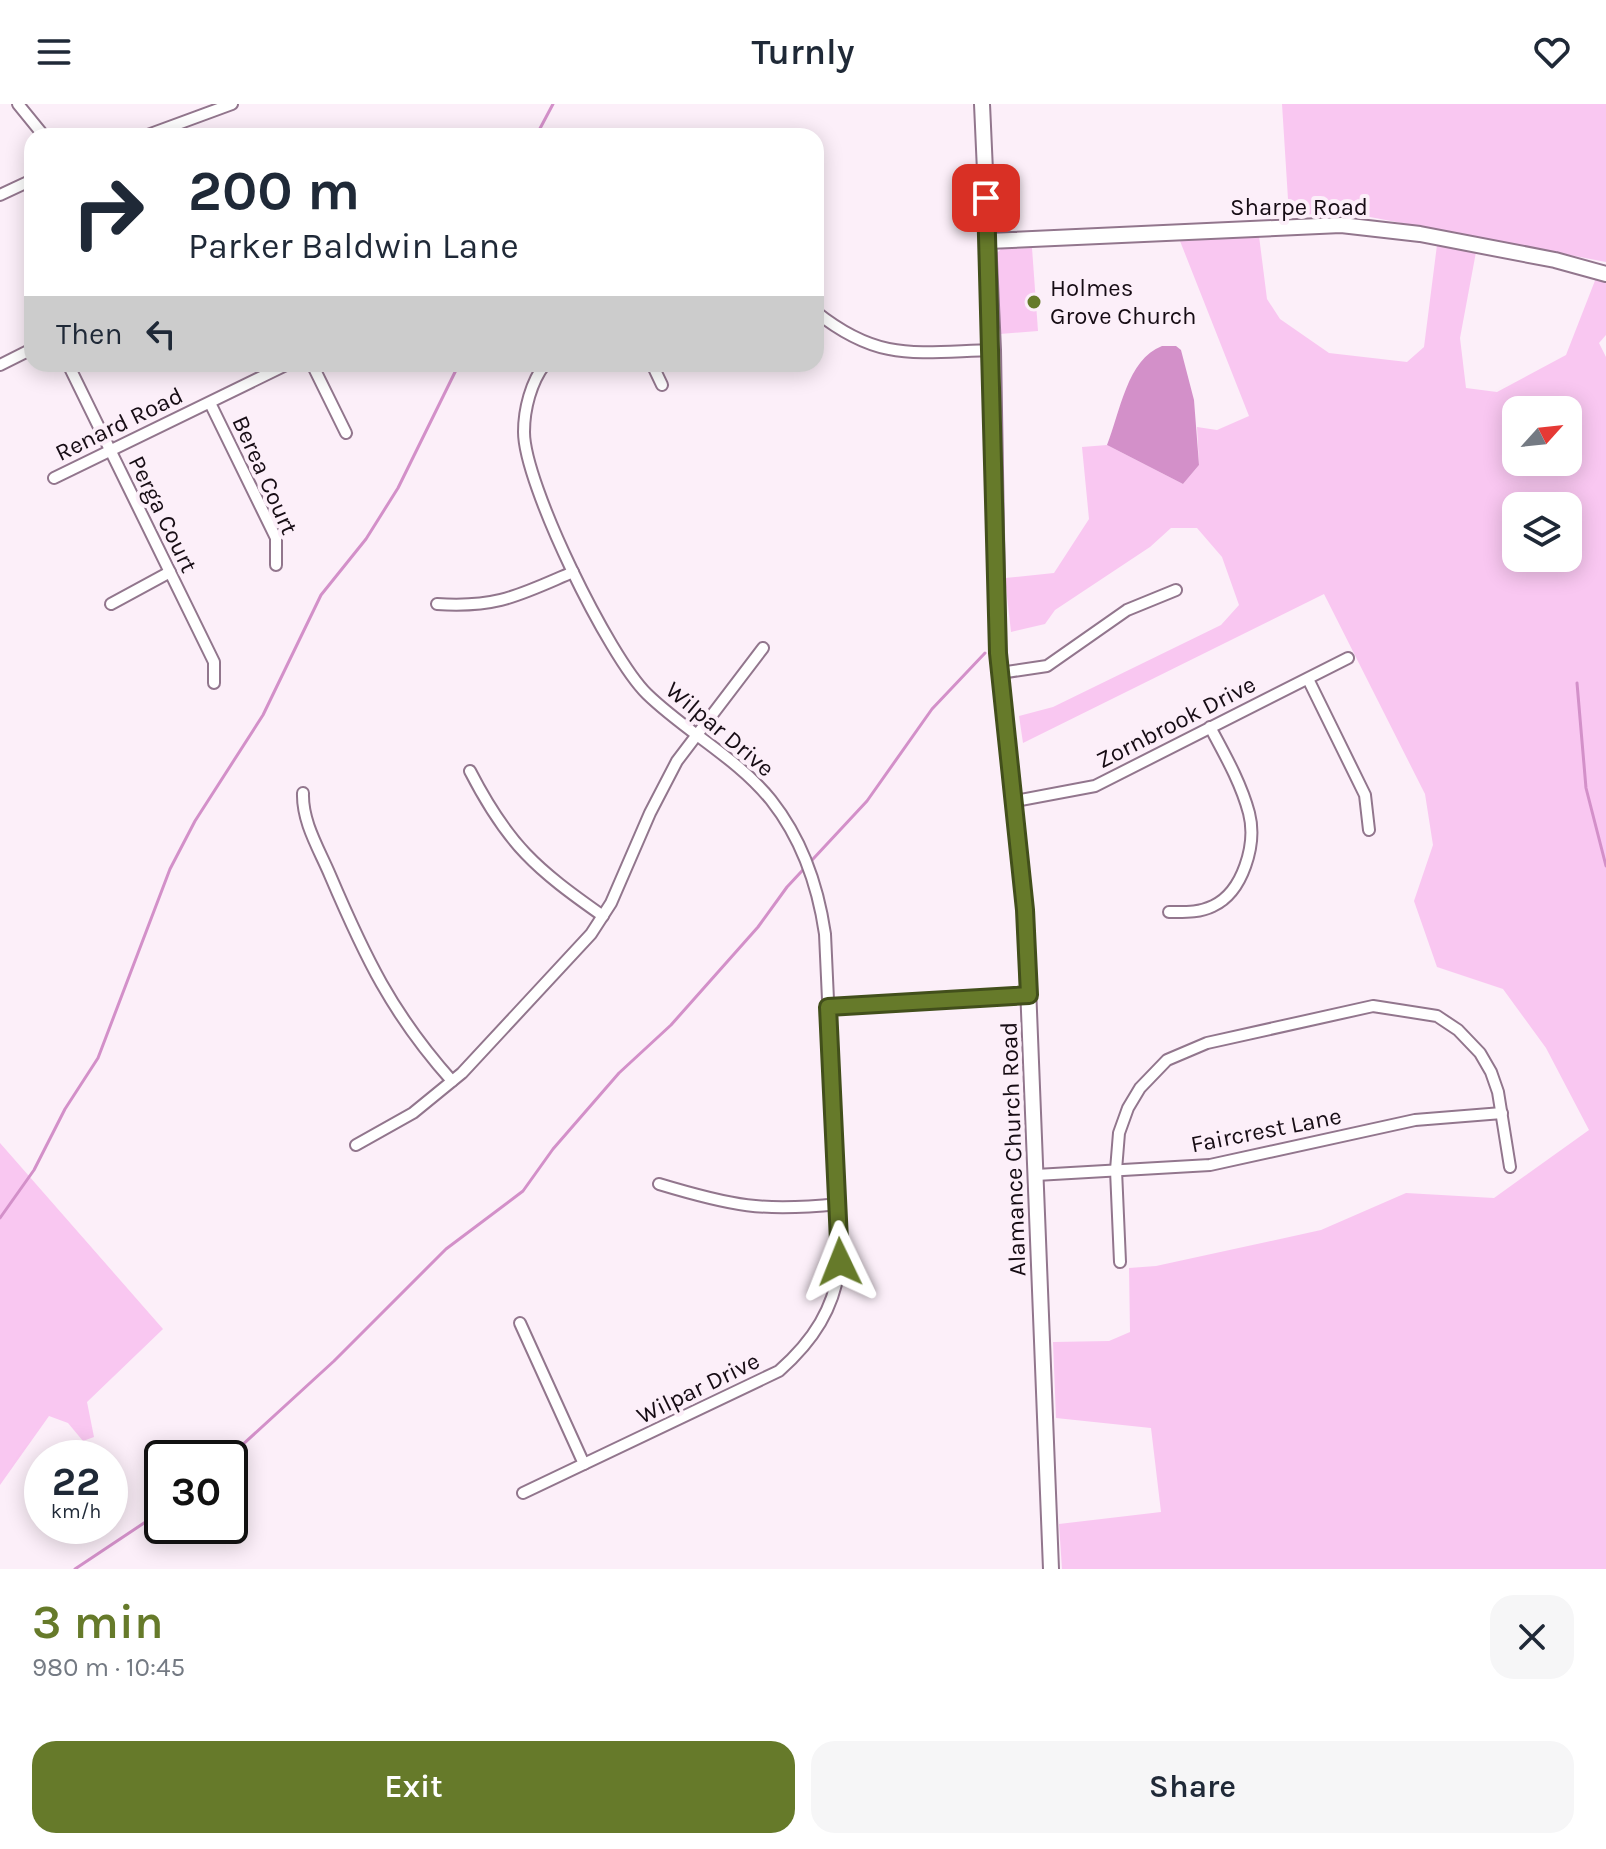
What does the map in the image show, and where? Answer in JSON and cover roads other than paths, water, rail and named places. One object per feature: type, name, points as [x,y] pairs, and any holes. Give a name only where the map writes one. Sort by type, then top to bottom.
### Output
[{"type":"main road","name":"Alamance Church Road","points":[[982,104],[993,350],[1000,673],[1015,801],[1029,995],[1051,1569]]},
{"type":"main road","name":"Sharpe Road","points":[[988,241],[1341,225],[1420,234],[1555,260],[1606,274]]},
{"type":"street","points":[[18,104],[38,128]]},
{"type":"street","points":[[167,128],[232,104]]},
{"type":"street","points":[[0,195],[24,184]]},
{"type":"street","points":[[824,318],[840,331],[882,351],[993,350]]},
{"type":"street","points":[[0,365],[24,353]]},
{"type":"street","name":"Perga Court","points":[[72,372],[214,662],[214,683]]},
{"type":"street","name":"Renard Road","points":[[54,478],[272,372]]},
{"type":"street","points":[[316,372],[346,433]]},
{"type":"street","name":"Wilpar Drive","points":[[523,1493],[754,1386],[797,1355],[821,1323],[835,1291],[840,1262],[823,916],[801,849],[763,791],[646,693],[624,667],[573,572],[531,468],[523,434],[527,400],[541,372]]},
{"type":"street","points":[[656,372],[662,385]]},
{"type":"street","name":"Berea Court","points":[[210,403],[276,538],[276,565]]},
{"type":"street","points":[[111,604],[170,572]]},
{"type":"street","points":[[437,604],[476,607],[510,600],[573,572]]},
{"type":"street","points":[[1000,673],[1047,666],[1127,610],[1176,590]]},
{"type":"street","points":[[356,1145],[413,1113],[452,1081],[548,981],[603,916],[662,787],[763,648]]},
{"type":"street","name":"Zornbrook Drive","points":[[1015,801],[1095,786],[1348,658]]},
{"type":"street","points":[[1308,679],[1365,795],[1369,830]]},
{"type":"street","points":[[1169,912],[1195,912],[1214,906],[1230,894],[1248,854],[1249,815],[1236,776],[1210,727]]},
{"type":"street","points":[[470,771],[500,827],[516,847],[547,877],[603,916]]},
{"type":"street","points":[[303,793],[308,825],[369,966],[409,1032],[452,1081]]},
{"type":"street","points":[[828,1007],[1029,995]]},
{"type":"street","points":[[1120,1262],[1116,1170],[1119,1133],[1128,1108],[1140,1088],[1167,1060],[1207,1043],[1373,1006],[1437,1016],[1458,1030],[1480,1053],[1491,1072],[1502,1113],[1510,1167]]},
{"type":"street","name":"Faircrest Lane","points":[[1036,1175],[1210,1165],[1415,1120],[1502,1113]]},
{"type":"street","points":[[659,1184],[747,1208],[781,1210],[838,1204]]},
{"type":"street","points":[[520,1323],[584,1464]]},
{"type":"waterway","points":[[540,128],[553,104]]},
{"type":"waterway","points":[[0,1218],[34,1170],[65,1109],[98,1058],[170,869],[195,821],[263,715],[321,595],[366,539],[398,488],[455,372]]},
{"type":"waterway","points":[[248,1440],[334,1361],[446,1249],[523,1191],[553,1149],[619,1073],[671,1025],[758,927],[787,887],[867,801],[932,709],[985,653]]},
{"type":"waterway","points":[[1577,683],[1586,788],[1606,866]]},
{"type":"waterway","points":[[75,1569],[144,1523]]},
{"type":"place","name":"Holmes Grove Church","points":[[1034,302]]}]
